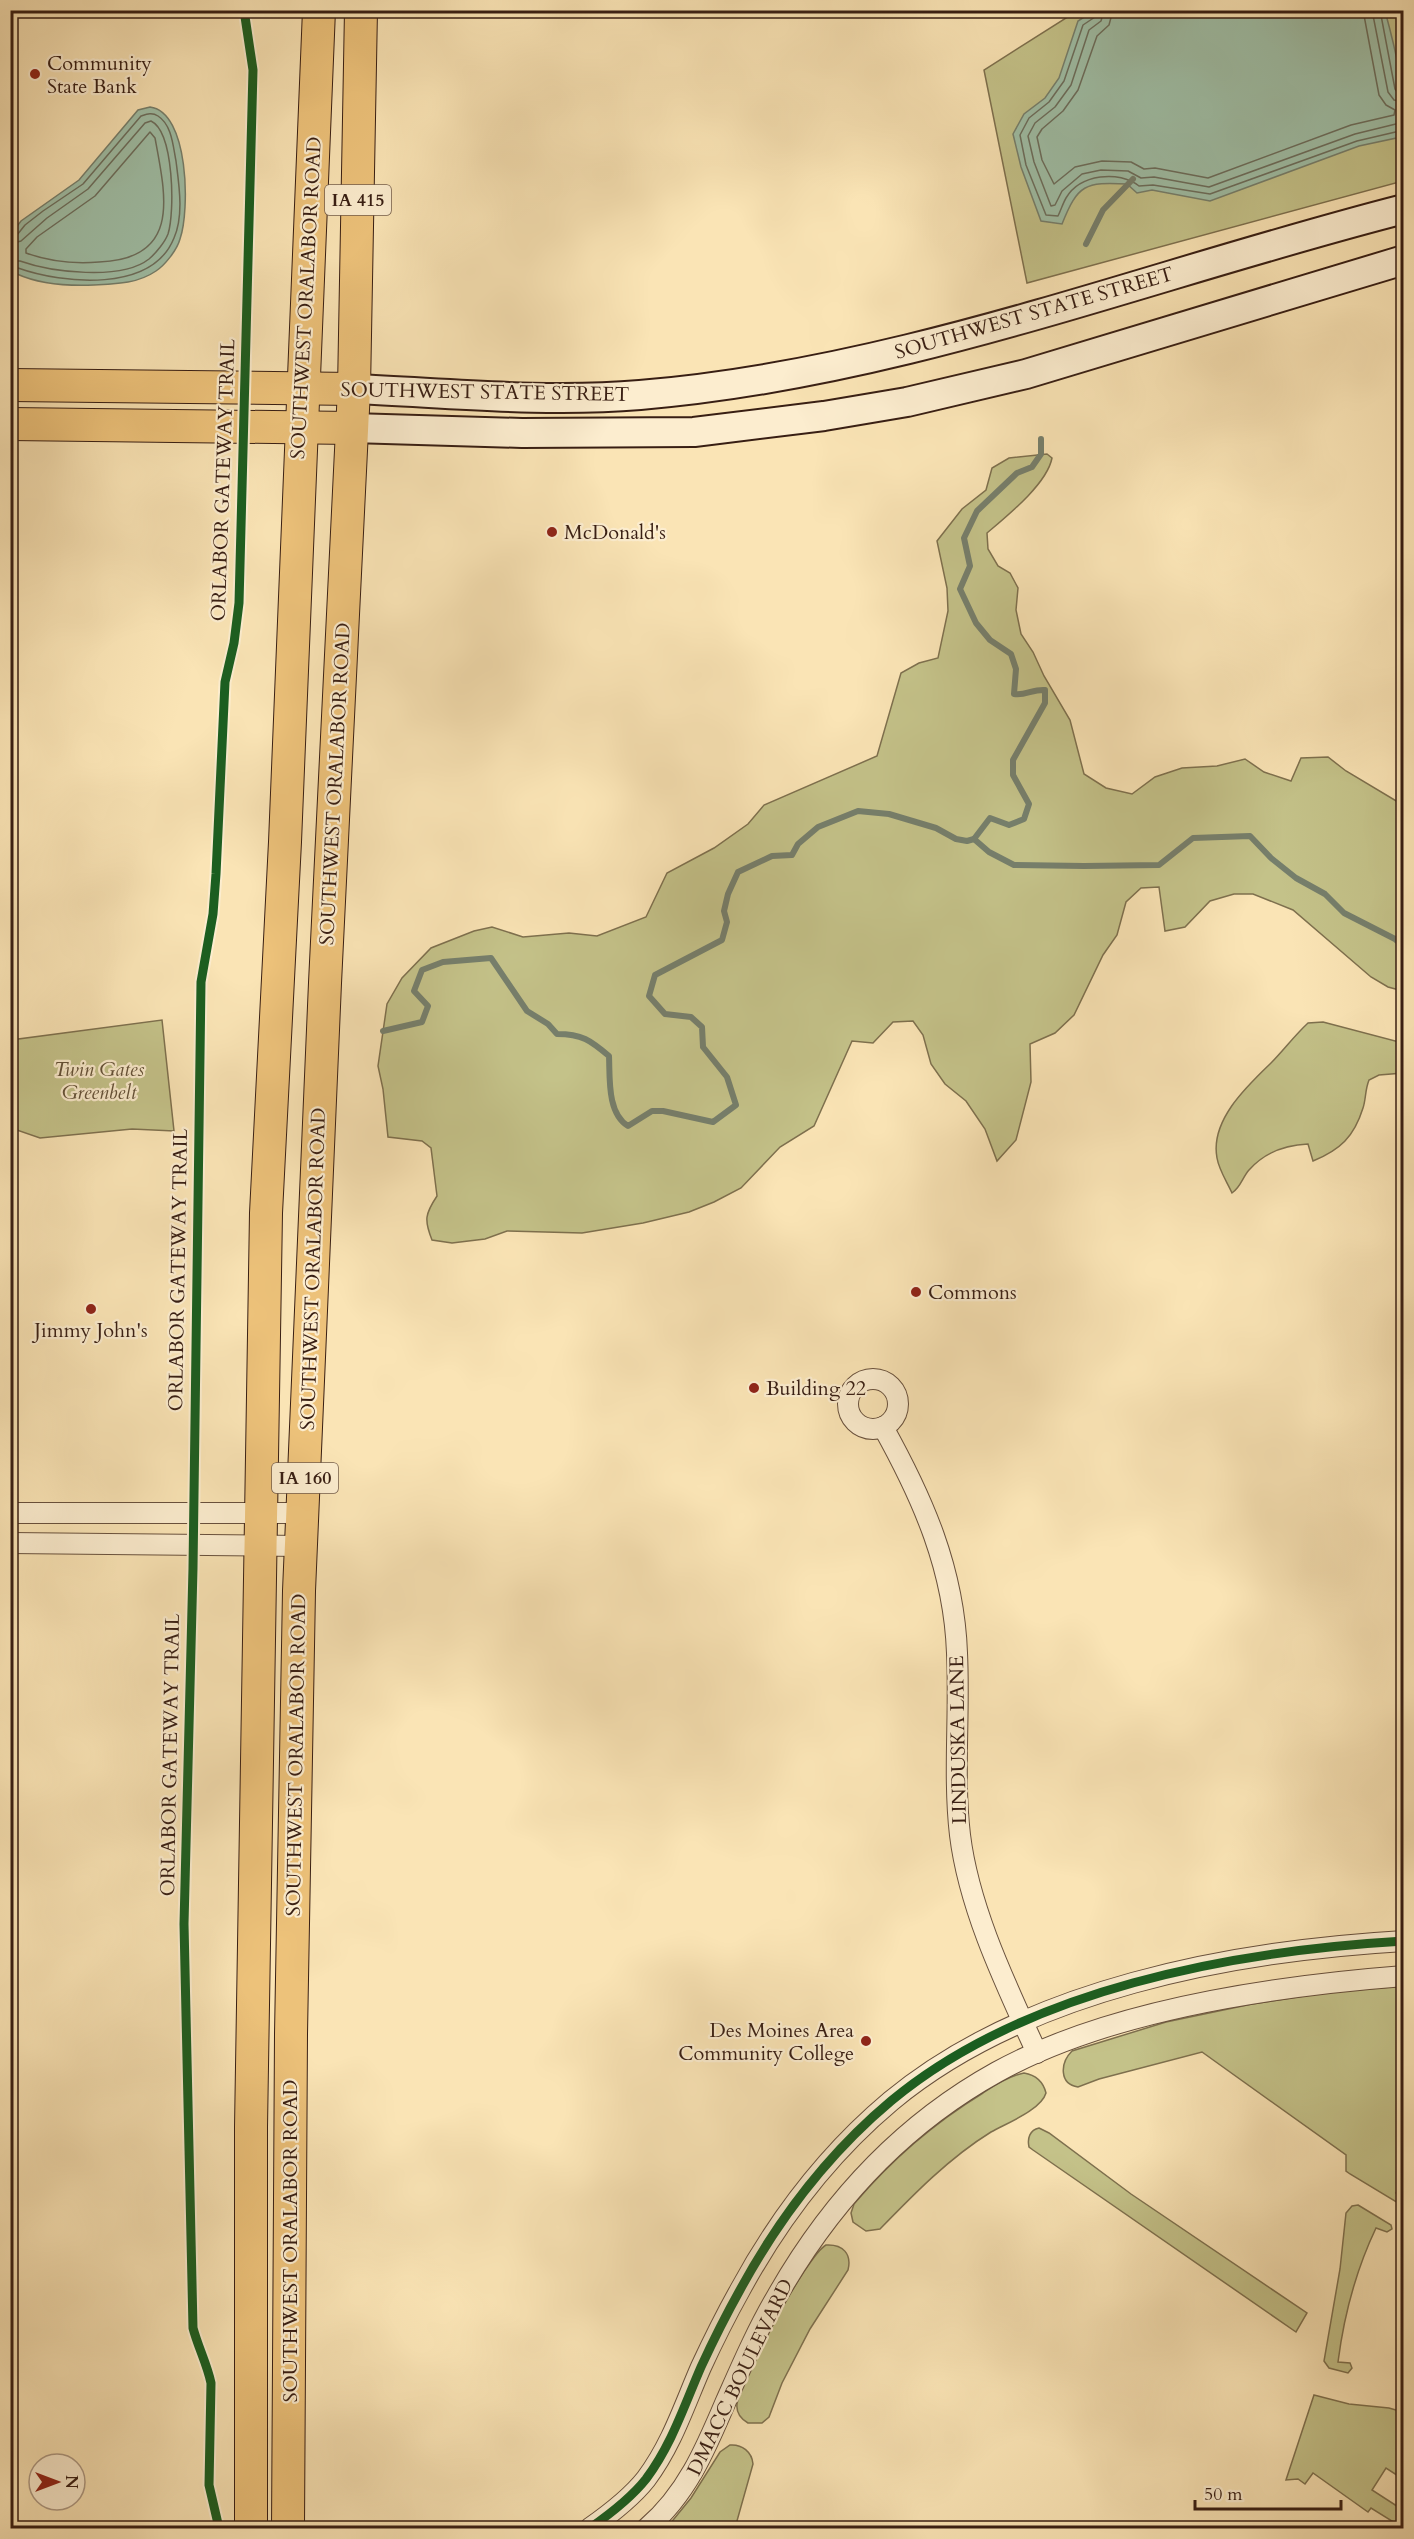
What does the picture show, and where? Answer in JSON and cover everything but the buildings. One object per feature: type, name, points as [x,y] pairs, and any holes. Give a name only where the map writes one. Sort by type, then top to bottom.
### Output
[{"type":"main road","name":"SOUTHWEST ORALABOR ROAD","points":[[251,2529],[251,2139],[260,1512],[267,1213],[285,842],[300,429],[319,10]]},
{"type":"main road","name":"SOUTHWEST ORALABOR ROAD","points":[[288,2529],[292,1963],[302,1546],[354,389],[361,10]]},
{"type":"main road","name":"SOUTHWEST STATE STREET","points":[[10,386],[303,388],[504,396],[613,397],[706,387],[781,376],[943,342],[1101,297],[1310,233],[1404,209]]},
{"type":"main road","name":"SOUTHWEST STATE STREET","points":[[10,424],[352,428],[522,433],[694,432],[824,417],[907,402],[1026,374],[1404,260]]},
{"type":"street","name":"LINDUSKA LANE","points":[[883,1427],[923,1507],[943,1561],[955,1622],[957,1652],[957,1767],[960,1835],[972,1893],[1037,2053]]},
{"type":"street","points":[[10,1513],[193,1515],[303,1513]]},
{"type":"street","points":[[10,1542],[302,1546]]},
{"type":"street","name":"DMACC BOULEVARD","points":[[590,2529],[645,2481],[661,2457],[674,2434],[700,2369],[740,2289],[780,2226],[822,2169],[856,2133],[920,2079],[975,2044],[1023,2021],[1112,1990],[1223,1962],[1283,1952],[1404,1941]]},
{"type":"street","name":"DMACC BOULEVARD","points":[[648,2529],[693,2475],[760,2328],[796,2265],[831,2215],[886,2154],[936,2111],[990,2076],[1037,2053],[1107,2027],[1223,1999],[1287,1988],[1404,1976]]},
{"type":"green space","points":[[1077,11],[1403,11],[1403,181],[1027,283],[984,70]]},
{"type":"green space","points":[[1047,454],[1052,458],[1049,468],[1035,489],[987,533],[988,549],[998,566],[1010,573],[1018,588],[1016,610],[1021,634],[1070,720],[1084,774],[1106,788],[1132,794],[1155,777],[1182,768],[1217,766],[1245,759],[1264,772],[1291,781],[1301,758],[1328,757],[1346,771],[1403,805],[1403,991],[1388,987],[1371,977],[1293,910],[1253,894],[1234,894],[1210,901],[1185,927],[1165,931],[1159,887],[1141,888],[1126,902],[1117,935],[1103,955],[1074,1015],[1055,1033],[1030,1044],[1031,1082],[1016,1140],[997,1161],[985,1129],[966,1101],[945,1084],[931,1064],[923,1035],[913,1021],[893,1022],[873,1043],[852,1041],[814,1126],[780,1147],[741,1188],[714,1202],[689,1212],[643,1223],[582,1233],[507,1231],[485,1239],[452,1243],[432,1240],[427,1217],[437,1196],[431,1148],[422,1141],[388,1137],[378,1066],[387,1004],[402,978],[431,948],[474,931],[492,927],[523,937],[569,933],[597,936],[646,917],[667,873],[714,848],[748,824],[764,805],[877,756],[901,673],[919,663],[938,658],[948,611],[947,588],[937,541],[962,509],[986,490],[992,468],[1009,458]]},
{"type":"green space","name":"Twin Gates Greenbelt","points":[[162,1020],[174,1131],[132,1129],[40,1138],[11,1128],[11,1040]]},
{"type":"green space","points":[[1323,1022],[1403,1043],[1403,1073],[1379,1075],[1369,1080],[1364,1105],[1355,1127],[1345,1141],[1331,1152],[1313,1161],[1308,1144],[1276,1151],[1255,1164],[1232,1193],[1217,1158],[1216,1144],[1224,1118],[1241,1094],[1308,1023]]},
{"type":"green space","points":[[1403,1986],[1404,2180],[1396,2193],[1403,2197],[1403,2206],[1346,2171],[1346,2155],[1202,2052],[1099,2079],[1078,2087],[1067,2082],[1063,2072],[1065,2061],[1072,2051],[1166,2022],[1252,2004],[1330,1992]]},
{"type":"green space","points":[[1024,2073],[1038,2079],[1045,2089],[1046,2093],[1038,2105],[1023,2116],[991,2132],[961,2153],[880,2229],[866,2231],[853,2222],[851,2213],[854,2204],[914,2143],[947,2117],[992,2087]]},
{"type":"green space","points":[[1039,2128],[1131,2194],[1307,2313],[1296,2332],[1029,2147],[1030,2135]]},
{"type":"green space","points":[[1358,2205],[1391,2225],[1392,2229],[1387,2232],[1376,2228],[1357,2276],[1347,2310],[1338,2362],[1350,2363],[1352,2368],[1348,2373],[1329,2368],[1324,2361],[1340,2269],[1346,2213],[1352,2206]]},
{"type":"green space","points":[[826,2245],[837,2246],[845,2251],[849,2259],[848,2270],[810,2329],[782,2383],[769,2417],[762,2423],[748,2423],[743,2420],[737,2410],[737,2404],[750,2370],[791,2293],[817,2254]]},
{"type":"green space","points":[[1314,2395],[1349,2404],[1389,2408],[1403,2412],[1403,2479],[1386,2468],[1372,2490],[1403,2510],[1403,2528],[1371,2508],[1368,2512],[1313,2473],[1305,2484],[1298,2479],[1286,2480]]},
{"type":"green space","points":[[730,2445],[746,2450],[753,2464],[735,2528],[671,2528],[669,2525],[691,2498],[720,2452]]},
{"type":"water","points":[[1095,10],[1385,11],[1402,92],[1404,125],[1401,137],[1359,146],[1210,201],[1152,190],[1137,193],[1127,184],[1092,185],[1079,193],[1062,224],[1041,221],[1021,167],[1013,134],[1024,114],[1045,98],[1059,78],[1078,21]]},
{"type":"water","points":[[150,107],[163,113],[173,126],[183,164],[185,207],[183,225],[178,243],[167,261],[141,279],[118,284],[65,285],[35,280],[17,274],[11,275],[11,234],[21,221],[79,180],[138,110]]},
{"type":"waterway","points":[[1086,244],[1103,210],[1133,179]]},
{"type":"waterway","points":[[383,1031],[422,1022],[428,1006],[414,991],[422,970],[443,962],[491,958],[527,1011],[548,1024],[557,1034],[573,1035],[585,1039],[609,1056],[613,1104],[616,1113],[628,1126],[652,1111],[663,1111],[713,1122],[736,1105],[727,1077],[703,1047],[702,1027],[691,1017],[665,1014],[649,996],[655,975],[722,940],[727,922],[724,911],[728,894],[738,872],[772,856],[792,855],[798,844],[818,827],[858,811],[889,814],[936,828],[956,839],[967,841],[974,839],[990,818],[1009,825],[1024,819],[1029,804],[1013,775],[1013,760],[1045,703],[1045,690],[1014,694],[1016,669],[1011,654],[990,640],[976,623],[960,589],[970,566],[964,538],[977,511],[1017,473],[1032,467],[1041,454],[1041,439]]},
{"type":"waterway","points":[[974,839],[989,852],[1014,865],[1084,866],[1159,865],[1193,838],[1250,836],[1271,858],[1296,878],[1325,894],[1344,913],[1395,939],[1404,947]]},
{"type":"cycle path","name":"ORLABOR GATEWAY TRAIL","points":[[219,2528],[209,2485],[211,2383],[193,2328],[184,1924],[193,1568],[201,982],[213,914],[225,682],[234,643],[239,603],[253,70],[244,10]]},
{"type":"cycle path","points":[[590,2528],[634,2493],[655,2466],[730,2309],[755,2264],[788,2213],[826,2165],[868,2121],[891,2101],[945,2062],[1004,2030],[1067,2004],[1134,1983],[1202,1966],[1270,1954],[1404,1941]]},
{"type":"place","name":"Community State Bank","points":[[35,74]]},
{"type":"place","name":"McDonald's","points":[[552,532]]},
{"type":"place","name":"Commons","points":[[916,1292]]},
{"type":"place","name":"Jimmy John's","points":[[91,1309]]},
{"type":"place","name":"Building 22","points":[[754,1388]]},
{"type":"place","name":"Des Moines Area Community College","points":[[866,2041]]}]
